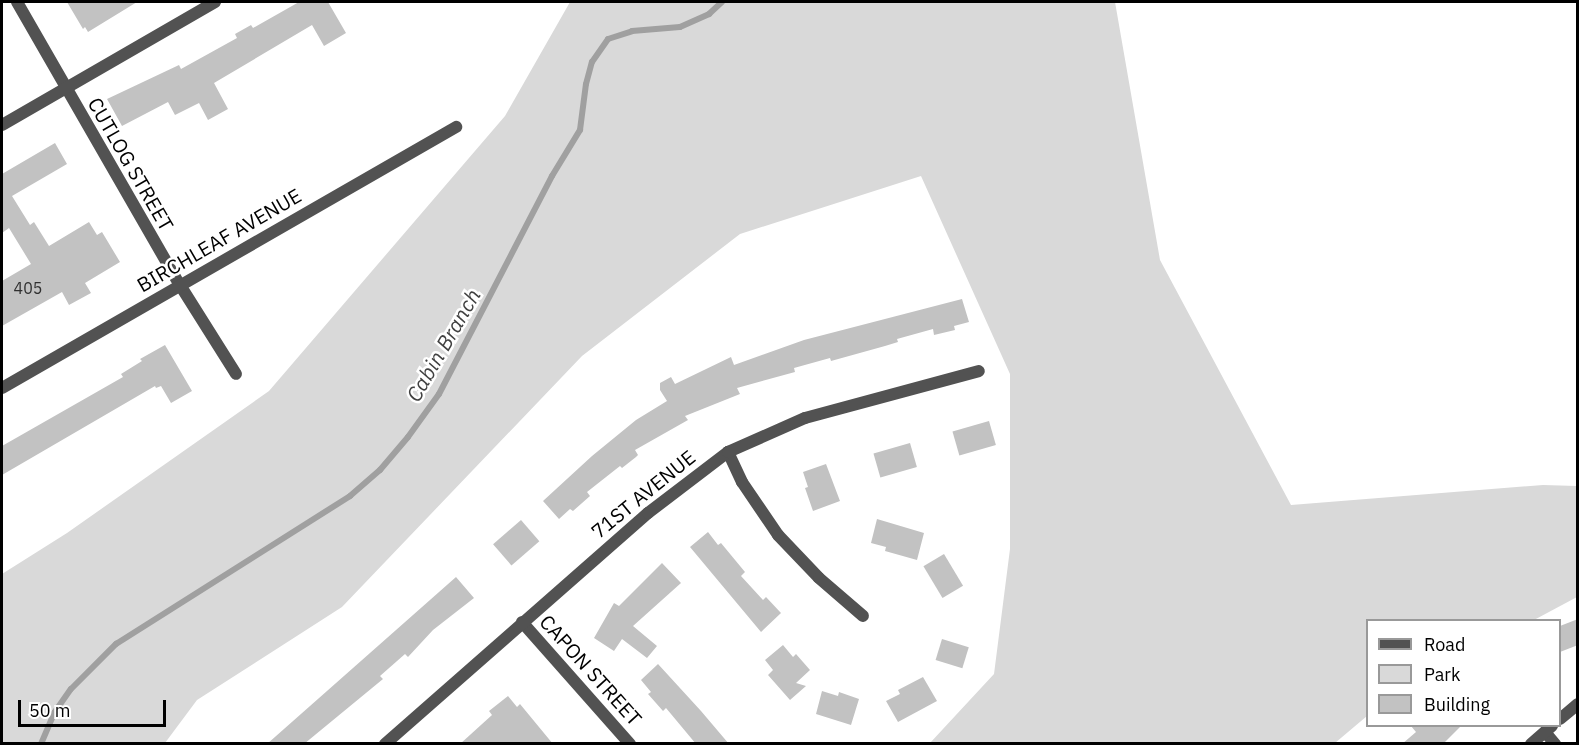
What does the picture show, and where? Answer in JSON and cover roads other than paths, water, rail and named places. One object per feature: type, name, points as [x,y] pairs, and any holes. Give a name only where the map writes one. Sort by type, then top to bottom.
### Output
[{"type":"street","name":"CUTLOG STREET","points":[[17,2],[64,88],[180,285],[236,374]]},
{"type":"street","points":[[2,125],[215,2]]},
{"type":"street","name":"BIRCHLEAF AVENUE","points":[[2,388],[456,127]]},
{"type":"street","name":"71ST AVENUE","points":[[385,744],[648,513],[728,452],[805,418],[979,371]]},
{"type":"street","points":[[728,452],[742,482],[778,535],[819,578],[863,616]]},
{"type":"street","name":"CAPON STREET","points":[[522,622],[630,744]]},
{"type":"street","points":[[1561,717],[1578,704]]},
{"type":"street","points":[[1531,744],[1548,729],[1555,744]]},
{"type":"waterway","name":"Cabin Branch","points":[[41,744],[54,713],[71,689],[116,644],[350,496],[380,470],[408,437],[439,394],[552,176],[580,130],[586,84],[592,62],[608,39],[632,31],[680,27],[709,14],[722,2]]}]
